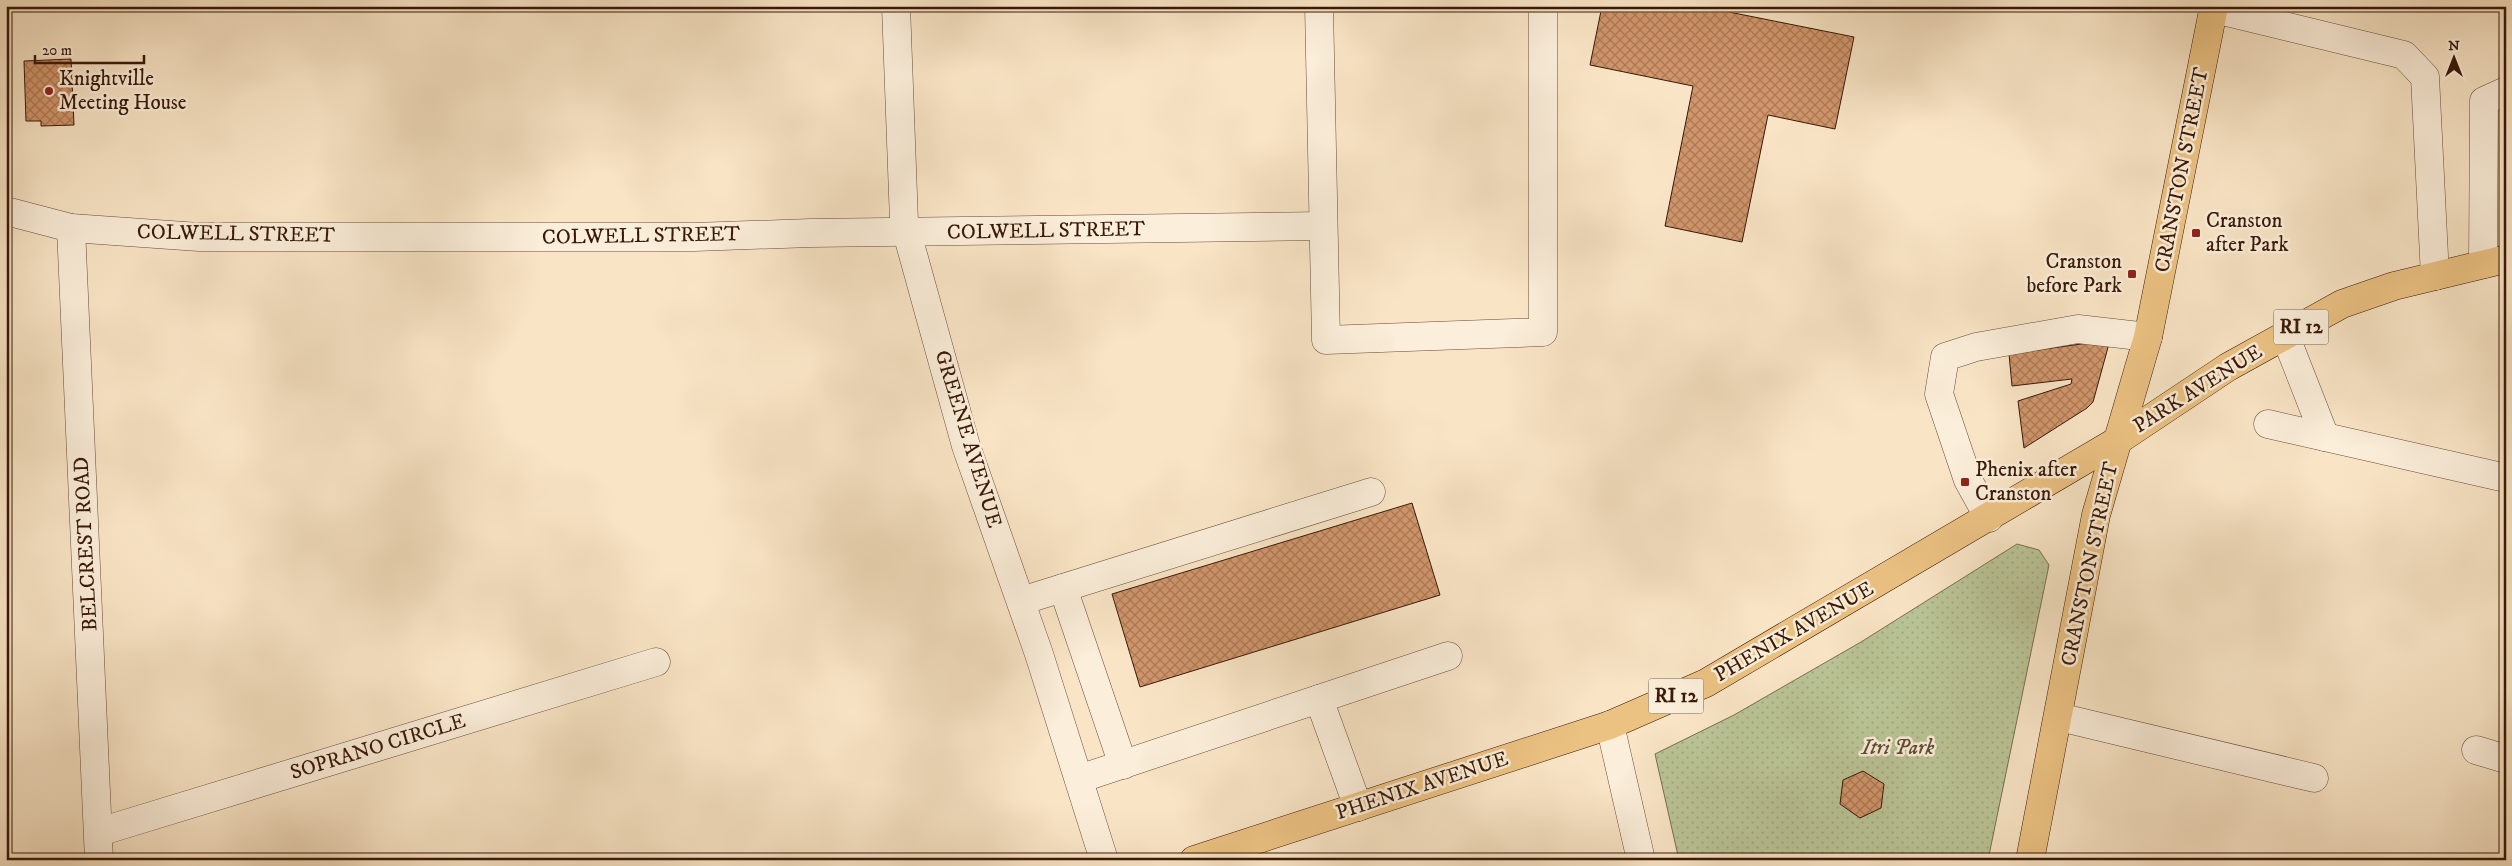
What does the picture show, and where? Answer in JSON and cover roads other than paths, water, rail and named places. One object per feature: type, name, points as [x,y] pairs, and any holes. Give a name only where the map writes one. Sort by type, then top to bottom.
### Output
[{"type":"main road","name":"CRANSTON STREET","points":[[2030,860],[2059,717],[2096,515],[2148,337],[2214,8]]},
{"type":"main road","name":"PARK AVENUE","points":[[2117,440],[2228,367],[2342,304],[2394,286],[2494,261]]},
{"type":"main road","name":"PHENIX AVENUE","points":[[1194,860],[1610,725],[1706,683],[1989,518],[2117,440]]},
{"type":"street","name":"GREENE AVENUE","points":[[896,6],[904,222],[966,446],[1021,601],[1104,860]]},
{"type":"street","points":[[1319,6],[1322,226],[1326,340],[1543,332],[1543,6]]},
{"type":"street","points":[[2214,8],[2404,55],[2425,77],[2435,276]]},
{"type":"street","points":[[2494,261],[2484,102],[2506,91]]},
{"type":"street","name":"COLWELL STREET","points":[[6,211],[72,228],[199,237],[694,237],[811,233],[1322,226]]},
{"type":"street","name":"BELCREST ROAD","points":[[72,228],[99,860]]},
{"type":"street","points":[[1989,518],[1968,480],[1939,394],[1945,357],[1976,347],[2078,329],[2148,337]]},
{"type":"street","points":[[2285,335],[2325,437]]},
{"type":"street","points":[[2268,424],[2506,478]]},
{"type":"street","points":[[1021,601],[1371,492]]},
{"type":"street","points":[[1063,588],[1123,765]]},
{"type":"street","points":[[1079,779],[1448,656]]},
{"type":"street","name":"SOPRANO CIRCLE","points":[[99,832],[656,662]]},
{"type":"street","points":[[1319,699],[1358,807]]},
{"type":"street","points":[[2059,717],[2314,778]]},
{"type":"street","points":[[1610,725],[1641,860]]},
{"type":"street","points":[[2476,750],[2506,759]]},
{"type":"place","name":"Knightville Meeting House","points":[[49,91]]},
{"type":"place","name":"Cranston after Park","points":[[2196,233]]},
{"type":"place","name":"Cranston before Park","points":[[2132,274]]},
{"type":"place","name":"Phenix after Cranston","points":[[1965,482]]},
{"type":"park label","name":"Itri Park","points":[[1898,748]]}]
